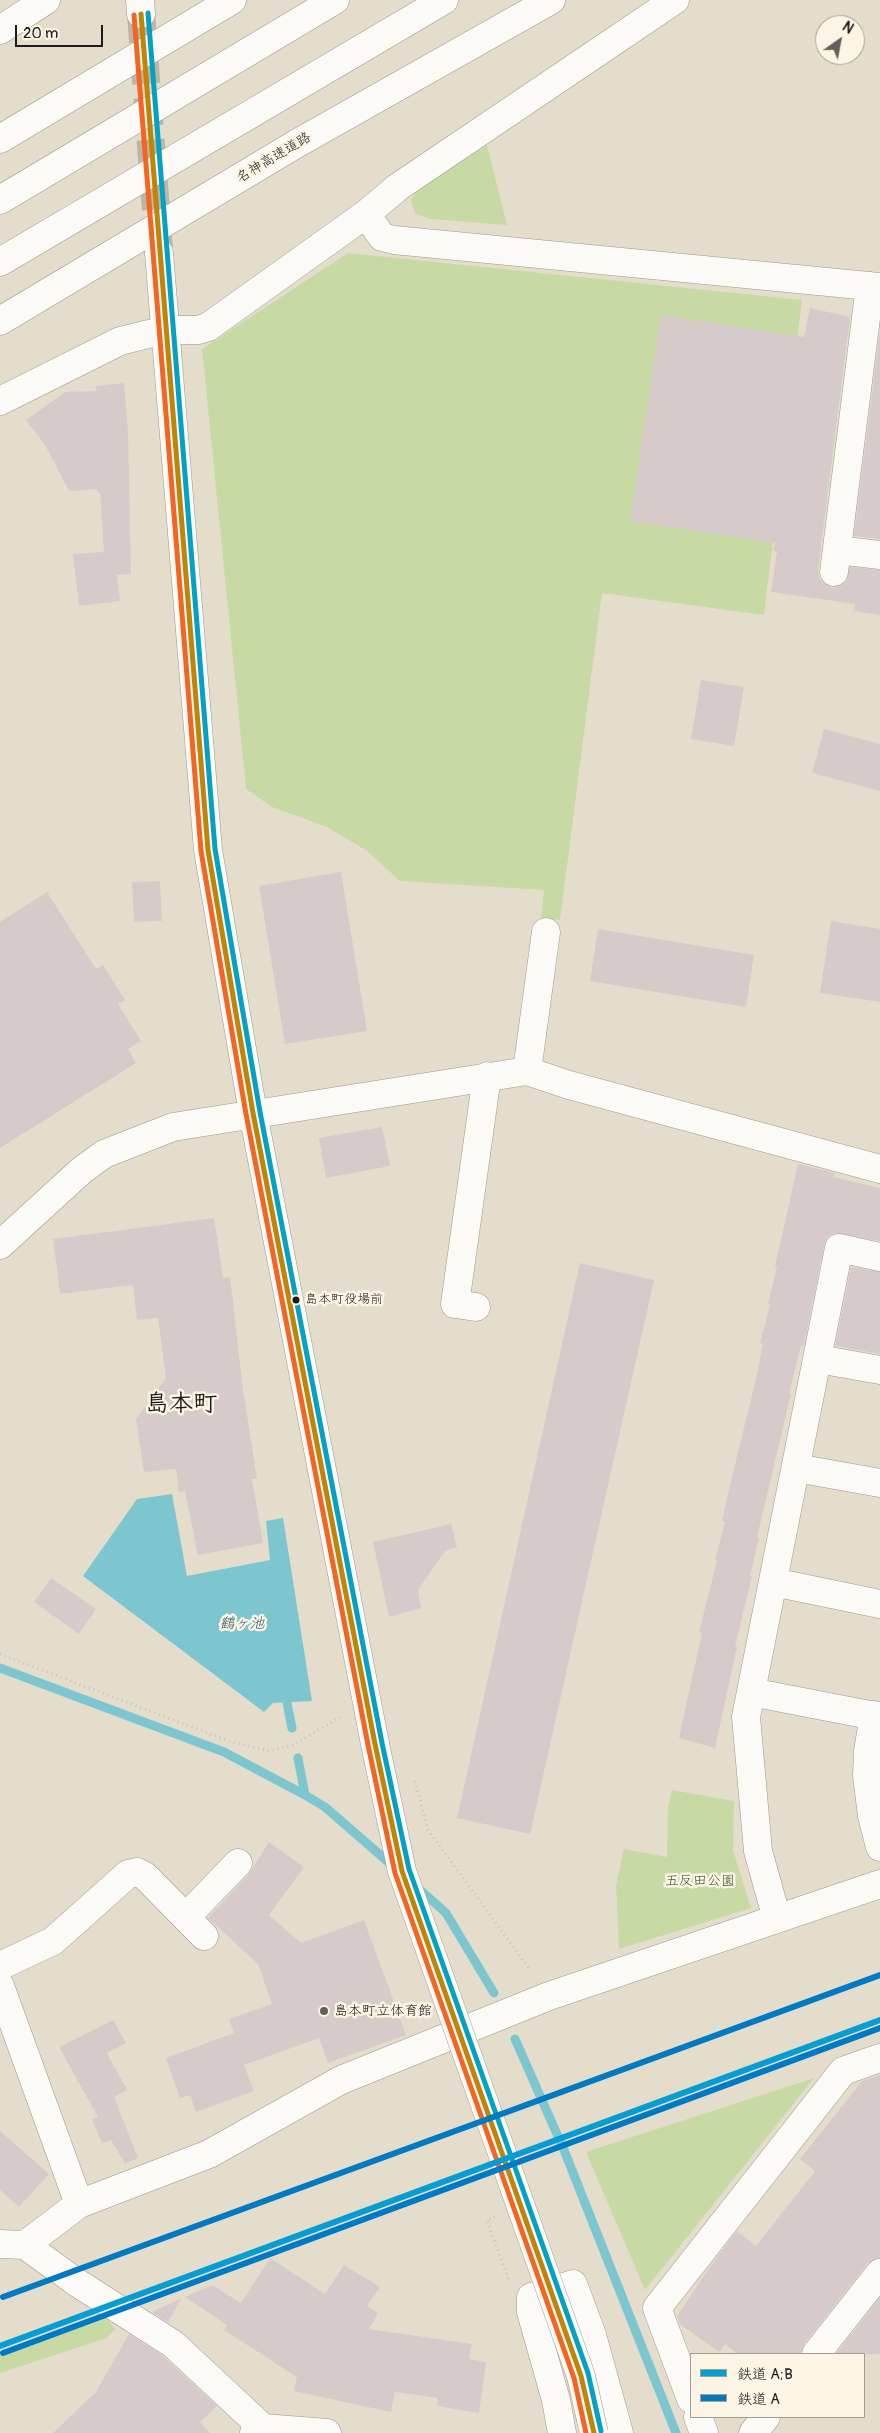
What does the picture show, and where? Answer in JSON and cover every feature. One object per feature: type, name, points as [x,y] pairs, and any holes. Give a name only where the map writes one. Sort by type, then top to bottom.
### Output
[{"type":"main road","points":[[0,30],[46,0]]},
{"type":"main road","points":[[0,139],[232,0]]},
{"type":"main road","points":[[0,200],[335,0]]},
{"type":"main road","points":[[0,262],[444,0]]},
{"type":"main road","name":"名神高速道路","points":[[0,322],[296,144],[551,0]]},
{"type":"main road","points":[[0,401],[120,341],[165,330],[198,330],[208,327],[366,214],[398,187],[675,0]]},
{"type":"main road","points":[[366,214],[382,237],[394,240],[875,287],[836,561],[880,555]]},
{"type":"main road","points":[[159,253],[208,850],[254,1113],[375,1744],[402,1870],[581,2376],[594,2433]]},
{"type":"main road","points":[[527,1071],[546,932]]},
{"type":"main road","points":[[0,1245],[82,1170],[104,1154],[173,1127],[527,1071],[578,1088],[880,1169]]},
{"type":"main road","points":[[454,1304],[487,1076]]},
{"type":"main road","points":[[777,1919],[758,1851],[746,1717],[839,1248],[880,1257]]},
{"type":"main road","points":[[818,1359],[880,1370]]},
{"type":"main road","points":[[796,1468],[880,1483]]},
{"type":"main road","points":[[773,1582],[880,1604]]},
{"type":"main road","points":[[751,1692],[877,1716],[868,1751],[867,1775],[872,1816],[880,1847]]},
{"type":"main road","points":[[186,1917],[238,1863]]},
{"type":"main road","points":[[0,1966],[53,1942],[128,1874],[137,1872],[145,1876],[204,1936]]},
{"type":"main road","points":[[327,2433],[259,2431],[173,2344],[76,2282],[12,2245],[79,2204],[209,2154],[341,2080],[550,1996],[880,1884]]},
{"type":"main road","points":[[0,1986],[79,2204]]},
{"type":"main road","points":[[690,2396],[657,2308],[843,2071],[880,2058]]},
{"type":"main road","points":[[817,2353],[880,2273]]},
{"type":"main road","points":[[562,2433],[556,2400],[531,2312],[531,2297],[573,2284],[594,2343],[619,2433]]},
{"type":"main road","points":[[698,2418],[704,2433]]},
{"type":"main road","points":[[753,2433],[765,2418]]},
{"type":"path","points":[[0,1654],[229,1741],[270,1751],[294,1745],[341,1716]]},
{"type":"path","points":[[413,1776],[428,1830],[550,1996]]},
{"type":"path","points":[[498,2226],[495,2216],[487,2220],[510,2284]]},
{"type":"green space","points":[[487,145],[507,225],[430,219],[415,214],[411,201],[415,192]]},
{"type":"green space","points":[[348,253],[802,300],[764,615],[602,593],[560,920],[541,918],[544,890],[400,881],[367,851],[327,827],[272,807],[246,789],[202,349]]},
{"type":"green space","name":"五反田公園","points":[[672,1790],[734,1801],[733,1851],[751,1908],[619,1949],[616,1886],[624,1849],[667,1857],[668,1808]]},
{"type":"green space","points":[[814,2078],[645,2290],[586,2152]]},
{"type":"green space","points":[[103,2314],[115,2329],[107,2338],[0,2373],[0,2355]]},
{"type":"water","name":"鶴ヶ池","points":[[172,1494],[187,1576],[270,1560],[266,1521],[283,1518],[312,1701],[273,1703],[264,1712],[83,1576],[137,1499]]},
{"type":"building","points":[[810,308],[850,317],[818,570],[819,578],[824,584],[833,588],[846,582],[850,567],[880,570],[880,615],[854,611],[855,604],[771,592],[777,551],[773,551],[775,543],[630,521],[661,315],[804,337]]},
{"type":"building","points":[[880,332],[880,539],[854,536]]},
{"type":"building","points":[[124,383],[128,431],[131,574],[117,575],[120,601],[79,606],[73,554],[104,552],[100,492],[98,493],[97,489],[69,491],[45,445],[26,420],[65,392],[97,391],[95,386]]},
{"type":"building","points":[[701,680],[744,687],[734,746],[691,739]]},
{"type":"building","points":[[824,729],[880,744],[880,791],[812,773]]},
{"type":"building","points":[[341,872],[367,1031],[285,1044],[259,886]]},
{"type":"building","points":[[160,881],[162,921],[134,922],[132,882]]},
{"type":"building","points":[[47,892],[96,969],[103,965],[125,1000],[118,1004],[141,1041],[128,1049],[136,1063],[0,1148],[0,922]]},
{"type":"building","points":[[831,921],[880,929],[880,1002],[820,993]]},
{"type":"building","points":[[598,929],[754,955],[746,1007],[590,981]]},
{"type":"building","points":[[382,1127],[390,1166],[326,1178],[319,1138]]},
{"type":"building","points":[[798,1164],[835,1173],[833,1177],[880,1188],[880,1241],[835,1233],[828,1237],[824,1245],[804,1346],[801,1345],[757,1537],[759,1538],[750,1576],[752,1576],[735,1646],[737,1646],[715,1748],[679,1738],[702,1633],[699,1632],[725,1522],[722,1521],[756,1379],[763,1344],[760,1343],[777,1267],[775,1266]]},
{"type":"building","points":[[214,1218],[223,1278],[230,1277],[243,1389],[257,1479],[252,1479],[263,1543],[198,1555],[185,1491],[179,1492],[176,1469],[144,1472],[136,1419],[166,1378],[158,1318],[137,1320],[133,1285],[60,1294],[53,1239]]},
{"type":"building","points":[[580,1263],[654,1280],[530,1834],[457,1818]]},
{"type":"building","points":[[851,1267],[880,1272],[880,1354],[835,1346]]},
{"type":"building","points":[[451,1524],[457,1547],[445,1551],[418,1590],[421,1608],[389,1617],[373,1542]]},
{"type":"building","points":[[51,1578],[96,1609],[79,1634],[34,1602]]},
{"type":"building","name":"島本町立体育館","points":[[269,1842],[304,1867],[269,1915],[301,1943],[364,1920],[406,2035],[328,2063],[319,2038],[244,2065],[254,2091],[196,2112],[190,2095],[180,2098],[166,2058],[234,2033],[229,2019],[272,2004],[258,1964],[208,1918],[249,1874]]},
{"type":"building","points":[[113,2020],[126,2043],[107,2053],[127,2090],[114,2097],[138,2158],[125,2164],[111,2140],[102,2143],[92,2119],[98,2117],[59,2047]]},
{"type":"building","points":[[880,2075],[880,2258],[868,2263],[804,2344],[801,2353],[737,2353],[725,2344],[719,2352],[680,2324],[677,2316],[737,2231],[756,2246],[815,2171],[800,2159],[862,2081]]},
{"type":"building","points":[[0,2131],[49,2174],[19,2207],[0,2190]]},
{"type":"building","points":[[270,2258],[325,2294],[344,2265],[380,2287],[367,2306],[378,2313],[369,2329],[472,2344],[469,2359],[486,2362],[479,2413],[437,2406],[438,2398],[395,2392],[391,2412],[294,2391],[297,2377],[224,2330],[227,2325],[185,2297],[212,2285],[241,2303]]},
{"type":"building","points":[[182,2298],[168,2322],[152,2312]]},
{"type":"building","points":[[880,2298],[880,2354],[837,2353]]},
{"type":"building","points":[[129,2334],[163,2356],[217,2406],[200,2422],[210,2433],[53,2433],[96,2392]]},
{"type":"waterway","points":[[0,1668],[224,1752],[305,1795]]},
{"type":"waterway","points":[[287,1703],[292,1728]]},
{"type":"waterway","points":[[298,1758],[305,1795],[325,1807],[394,1867]]},
{"type":"waterway","points":[[417,1887],[446,1913],[494,1993]]},
{"type":"waterway","points":[[515,2039],[564,2150],[676,2433]]},
{"type":"tunnel","points":[[141,14],[159,250]]},
{"type":"rail line","name":"A","points":[[3,2297],[880,1975]]},
{"type":"rail line","name":"A;B","points":[[0,2346],[880,2020]]},
{"type":"rail line","name":"A","points":[[3,2353],[880,2028]]},
{"type":"transit line","points":[[148,13],[215,849],[260,1112],[382,1743],[409,1869],[588,2373],[601,2431]]},
{"type":"transit line","points":[[141,14],[208,850],[253,1113],[375,1744],[402,1871],[581,2376],[594,2433]]},
{"type":"transit line","points":[[134,15],[201,851],[246,1114],[368,1745],[395,1873],[574,2378],[586,2433]]},
{"type":"place","name":"島本町役場前","points":[[296,1300]]},
{"type":"place","name":"島本町立体育館","points":[[324,2011]]},
{"type":"district","name":"島本町","points":[[181,1405]]}]
